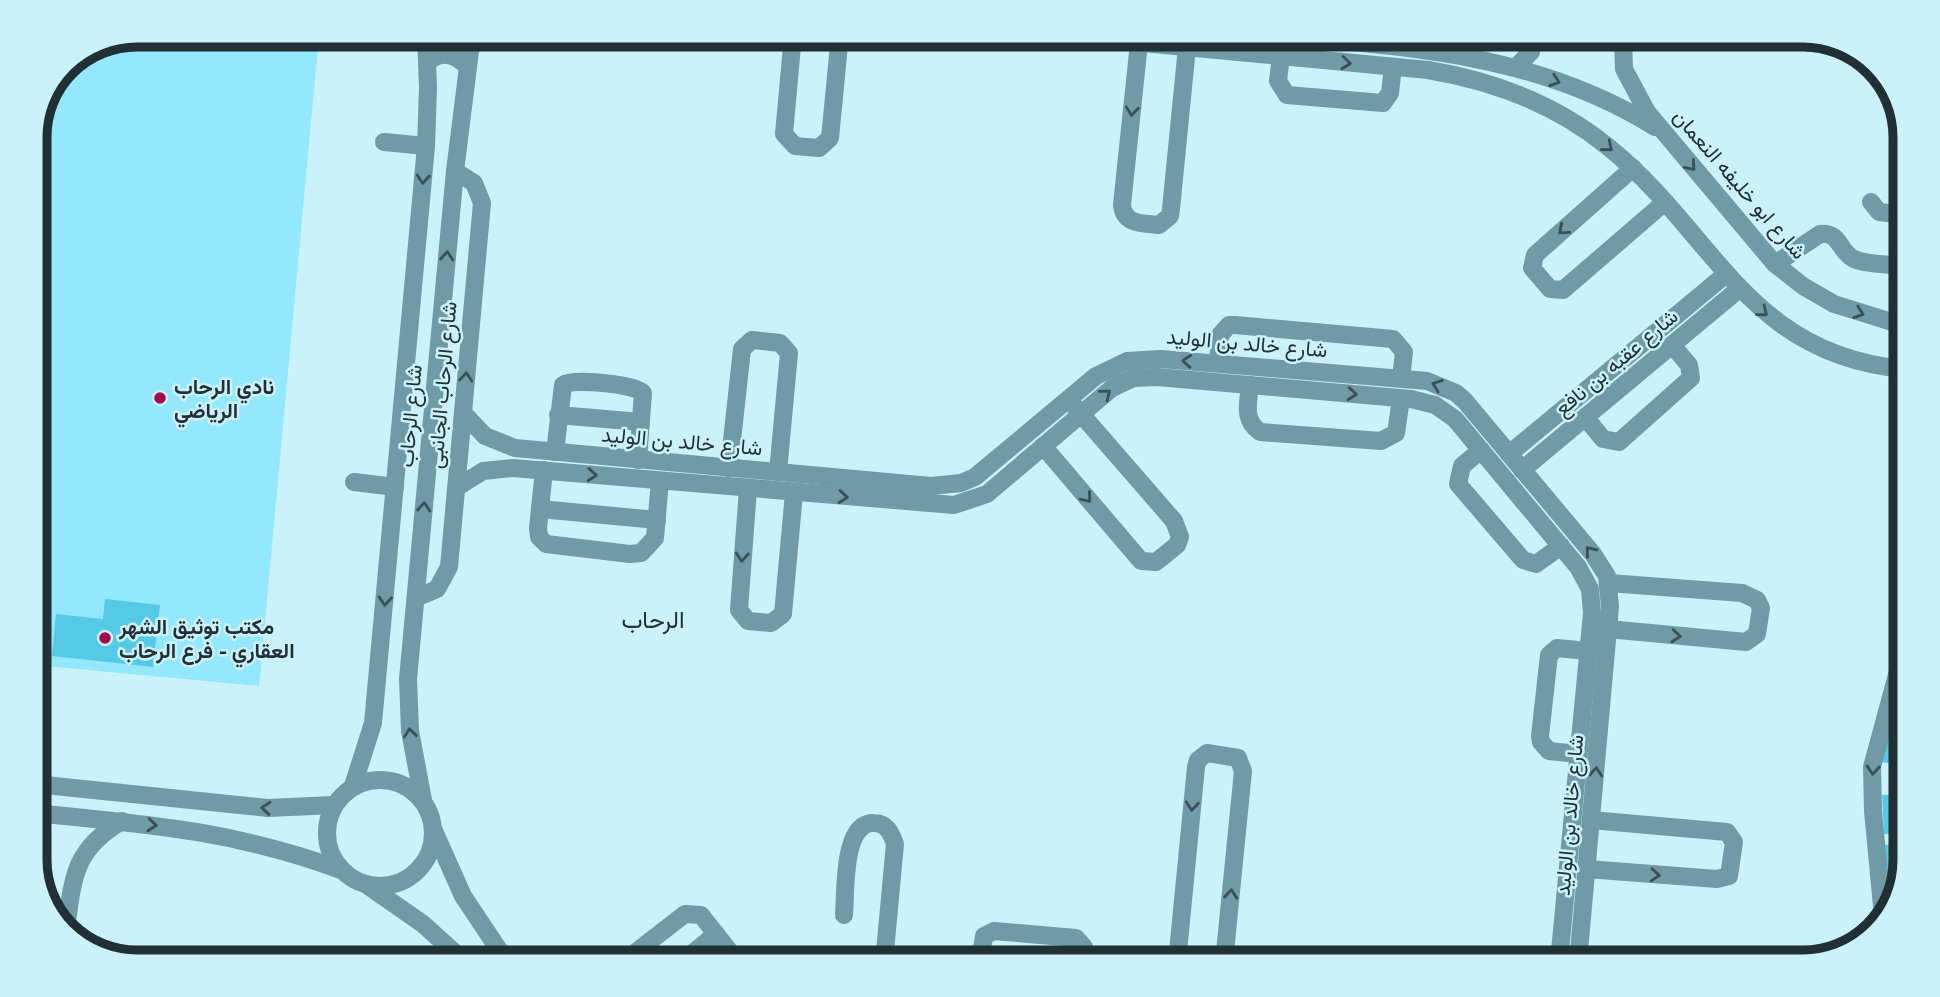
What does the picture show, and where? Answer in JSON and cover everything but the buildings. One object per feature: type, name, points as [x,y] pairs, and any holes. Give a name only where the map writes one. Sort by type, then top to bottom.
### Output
[{"type":"street","name":"شارع الرحاب","points":[[354,786],[373,723],[426,146],[426,47]]},
{"type":"street","name":"شارع الرحاب","points":[[423,800],[413,752],[408,704],[455,172],[470,47]]},
{"type":"street","points":[[792,47],[784,134],[795,146],[819,148],[830,138],[839,47]]},
{"type":"street","points":[[1139,47],[1122,205],[1127,218],[1133,222],[1159,225],[1170,216],[1187,47],[1466,76],[1523,95],[1582,127],[1633,168],[1725,275],[1772,318],[1809,342],[1858,361],[1893,363]]},
{"type":"street","points":[[1400,47],[1442,51],[1515,68],[1606,101],[1662,131]]},
{"type":"street","points":[[1515,68],[1531,52],[1532,47]]},
{"type":"street","name":"شارع ابو خليفه النعمان","points":[[1622,47],[1624,69],[1634,92],[1662,131],[1775,264],[1803,286],[1834,304],[1893,317]]},
{"type":"street","points":[[427,62],[443,54],[452,55],[467,66]]},
{"type":"street","points":[[1281,56],[1278,81],[1287,95],[1383,103],[1390,93],[1393,67]]},
{"type":"street","points":[[384,142],[426,146]]},
{"type":"street","points":[[1633,168],[1532,259],[1532,268],[1550,289],[1563,290],[1665,202]]},
{"type":"street","name":"شارع الرحاب الجانبى","points":[[416,598],[437,589],[445,579],[449,567],[482,203],[474,183],[455,172]]},
{"type":"street","points":[[1871,202],[1879,212],[1893,214]]},
{"type":"street","points":[[1775,264],[1820,234],[1828,233],[1835,236],[1843,249],[1855,259],[1893,264]]},
{"type":"street","name":"شارع عقبه بن نافع","points":[[1509,454],[1725,275]]},
{"type":"street","name":"شارع عقبه بن نافع","points":[[1522,470],[1738,289]]},
{"type":"street","points":[[1218,363],[1223,329],[1236,325],[1393,339],[1404,352],[1401,378]]},
{"type":"street","points":[[729,468],[741,349],[752,340],[780,343],[789,353],[778,472]]},
{"type":"street","points":[[1585,417],[1603,439],[1619,442],[1691,377],[1689,365],[1672,345]]},
{"type":"street","name":"شارع خالد بن الوليد","points":[[463,413],[473,426],[499,443],[515,448],[931,486],[961,483],[987,468],[1096,376],[1127,361],[1144,358],[1401,378],[1427,381],[1456,393],[1601,565],[1609,583],[1608,629],[1579,950]]},
{"type":"street","points":[[1302,390],[1304,370]]},
{"type":"street","name":"شارع خالد بن الوليد","points":[[456,488],[468,478],[498,468],[954,505],[987,494],[1112,388],[1133,378],[1157,377],[1423,401],[1446,411],[1578,567],[1590,589],[1592,613],[1560,950]]},
{"type":"street","points":[[555,452],[563,386],[573,381],[639,388],[643,393],[638,460]]},
{"type":"street","points":[[1250,385],[1247,414],[1249,421],[1260,432],[1381,441],[1396,433],[1401,399]]},
{"type":"street","points":[[1043,446],[1141,561],[1156,562],[1177,545],[1180,537],[1174,521],[1069,399]]},
{"type":"street","points":[[558,415],[641,422]]},
{"type":"street","points":[[1480,450],[1462,466],[1458,484],[1530,564],[1543,561],[1561,546]]},
{"type":"street","points":[[697,484],[699,465]]},
{"type":"street","points":[[544,470],[538,528],[540,537],[546,544],[630,554],[641,553],[655,538],[660,481]]},
{"type":"street","points":[[354,482],[395,487]]},
{"type":"street","points":[[748,489],[739,610],[748,621],[771,623],[783,614],[794,493]]},
{"type":"street","points":[[540,509],[657,520]]},
{"type":"street","points":[[1608,629],[1746,642],[1757,634],[1761,608],[1757,600],[1742,593],[1609,583]]},
{"type":"street","points":[[1578,754],[1549,751],[1541,743],[1540,736],[1549,655],[1557,649],[1588,651]]},
{"type":"street","points":[[1882,901],[1873,811],[1872,767],[1893,690]]},
{"type":"street","points":[[1178,950],[1196,766],[1198,760],[1207,753],[1233,755],[1238,758],[1243,771],[1225,950]]},
{"type":"street","points":[[341,870],[328,846],[326,832],[334,805],[354,786],[383,779],[398,782],[423,800],[463,896],[499,950]]},
{"type":"street","points":[[47,785],[268,808],[334,805]]},
{"type":"street","points":[[47,814],[222,835],[295,854],[341,870],[367,885],[423,924],[452,950]]},
{"type":"street","points":[[1587,869],[1717,879],[1729,876],[1732,871],[1734,842],[1727,832],[1591,820]]},
{"type":"street","points":[[68,916],[74,872],[85,850],[103,832],[122,821]]},
{"type":"street","points":[[844,915],[850,842],[855,830],[867,822],[880,823],[891,831],[895,844],[885,950]]},
{"type":"street","points":[[367,885],[387,886],[406,880],[422,866],[431,848],[433,828]]},
{"type":"street","points":[[639,950],[689,912],[701,915],[729,950]]},
{"type":"street","points":[[981,950],[984,936],[994,931],[1076,938],[1084,950]]},
{"type":"street","points":[[697,950],[716,934]]},
{"type":"shaded area","name":"نادي الرحاب الرياضي","points":[[138,47],[318,47],[259,686],[47,666],[47,132],[50,114],[66,83],[92,59],[108,52]]},
{"type":"place","name":"نادي الرحاب الرياضي","points":[[160,398]]},
{"type":"place","name":"مكتب توثيق الشهر العقاري - فرع الرحاب","points":[[105,638]]},
{"type":"district","name":"الرحاب","points":[[653,619]]}]
